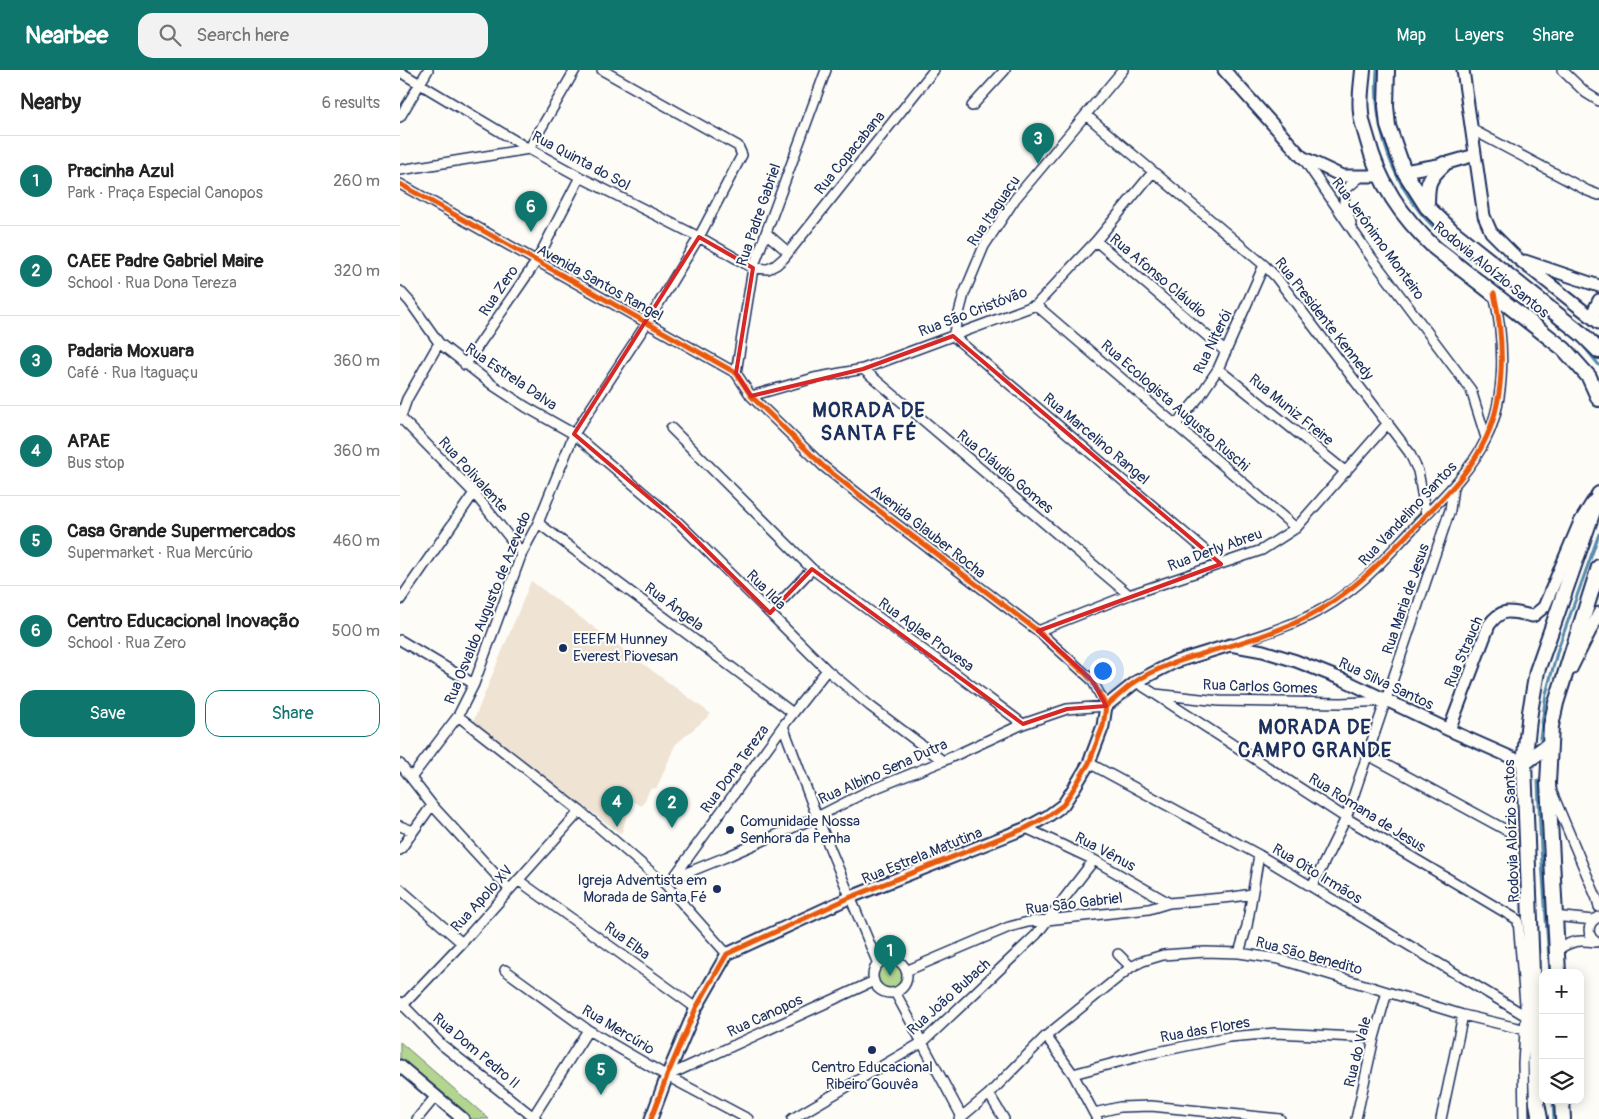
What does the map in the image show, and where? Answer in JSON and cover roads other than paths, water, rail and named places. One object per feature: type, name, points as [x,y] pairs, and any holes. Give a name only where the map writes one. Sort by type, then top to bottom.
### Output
[{"type":"main road","name":"Rodovia Aloízio Santos","points":[[1363,70],[1360,113],[1370,150],[1392,174],[1452,231],[1583,335],[1599,351]]},
{"type":"main road","name":"Rodovia Aloízio Santos","points":[[1387,70],[1386,106],[1392,174],[1399,209],[1435,248],[1564,349],[1589,376],[1599,399]]},
{"type":"main road","points":[[1427,206],[1427,189],[1432,175],[1444,164]]},
{"type":"main road","name":"Rodovia Aloízio Santos","points":[[1558,969],[1548,782],[1551,726],[1592,567],[1599,492]]},
{"type":"main road","name":"Rodovia Aloízio Santos","points":[[1540,1119],[1537,1104],[1524,763],[1530,712],[1538,671],[1592,567]]},
{"type":"main road","points":[[1548,782],[1524,763],[1550,744]]},
{"type":"main road","points":[[1562,1104],[1563,1119]]},
{"type":"street","points":[[400,117],[428,70]]},
{"type":"street","points":[[400,170],[529,149],[575,70]]},
{"type":"street","name":"Rua Osvaldo Augusto de Azevedo","points":[[411,778],[458,716],[474,684],[522,552],[538,523],[574,434],[647,323],[699,237],[742,155],[738,146],[602,70]]},
{"type":"street","name":"Rua Padre Gabriel","points":[[736,373],[753,268],[826,70]]},
{"type":"street","name":"Rua Copacabana","points":[[753,268],[768,269],[776,265],[788,252],[934,70]]},
{"type":"street","points":[[972,106],[1005,70]]},
{"type":"street","name":"Rua Itaguaçu","points":[[953,336],[964,294],[984,246],[1015,199],[1123,70]]},
{"type":"street","name":"Rua Jerônimo Monteiro","points":[[1224,70],[1302,157],[1354,233],[1471,390],[1486,438]]},
{"type":"street","points":[[1467,70],[1463,70],[1471,129],[1484,216],[1491,232],[1517,258],[1597,320]]},
{"type":"street","points":[[1562,70],[1586,93],[1599,101]]},
{"type":"street","name":"Rua Quinta do Sol","points":[[400,72],[529,149],[699,237],[753,268]]},
{"type":"street","name":"Rua Presidente Kennedy","points":[[1086,115],[1264,265],[1409,452],[1418,471],[1426,515]]},
{"type":"street","points":[[1471,129],[1599,195]]},
{"type":"street","points":[[1302,157],[1337,175],[1360,177],[1392,174],[1444,164],[1475,154]]},
{"type":"street","name":"Rua São Cristóvão","points":[[751,396],[814,378],[863,369],[1036,305],[1096,241],[1153,172]]},
{"type":"street","name":"Rua Zero","points":[[465,365],[536,262],[580,177]]},
{"type":"street","points":[[1354,233],[1344,202],[1345,190],[1360,177]]},
{"type":"street","name":"Avenida Santos Rangel","points":[[400,184],[736,373]]},
{"type":"street","points":[[766,233],[788,252]]},
{"type":"street","name":"Rua Afonso Cláudio","points":[[1096,241],[1226,352]]},
{"type":"street","points":[[1517,258],[1599,286]]},
{"type":"street","name":"Rua Niterói","points":[[1176,424],[1200,396],[1218,369],[1264,265]]},
{"type":"street","name":"Rua Estrela Dalva","points":[[400,291],[439,343],[465,365],[526,407],[574,434]]},
{"type":"street","name":"Rua Vandelino Santos","points":[[1230,646],[1308,617],[1343,596],[1369,574],[1453,486],[1470,465],[1486,438],[1498,403],[1502,354],[1500,324],[1494,293]]},
{"type":"street","points":[[1597,320],[1595,308],[1599,300]]},
{"type":"street","points":[[400,302],[410,302]]},
{"type":"street","name":"Rua Ecologista Augusto Ruschi","points":[[1036,305],[1296,528]]},
{"type":"street","name":"Rua Marcelino Rangel","points":[[953,336],[1221,564]]},
{"type":"street","points":[[400,418],[404,397],[439,343]]},
{"type":"street","name":"Rua Cláudio Gomes","points":[[863,369],[1129,595]]},
{"type":"street","name":"Rua Muniz Freire","points":[[1218,369],[1346,472]]},
{"type":"street","name":"Avenida Glauber Rocha","points":[[736,373],[751,396],[823,466],[1038,631],[1092,680],[1106,706]]},
{"type":"street","name":"Rua Polivalente","points":[[400,418],[474,492],[522,552]]},
{"type":"street","name":"Rua Derly Abreu","points":[[1038,631],[1129,595],[1262,550],[1296,528],[1388,423]]},
{"type":"street","name":"Rua Aglae Provesa","points":[[671,428],[812,569],[1023,724]]},
{"type":"street","name":"Rua Ilda","points":[[574,434],[679,523],[827,670],[870,706],[942,761]]},
{"type":"street","name":"Rua Maria de Jesus","points":[[1312,887],[1346,818],[1450,510],[1453,486]]},
{"type":"street","points":[[400,600],[474,492]]},
{"type":"street","name":"Rua Strauch","points":[[1449,730],[1489,625],[1496,616],[1508,612],[1533,616],[1544,607],[1580,522],[1599,492]]},
{"type":"street","name":"Rua Ângela","points":[[538,523],[793,713]]},
{"type":"street","points":[[1560,570],[1564,566],[1592,567]]},
{"type":"street","points":[[770,613],[812,569]]},
{"type":"street","points":[[1556,702],[1599,613]]},
{"type":"street","points":[[400,640],[474,684]]},
{"type":"street","points":[[1106,706],[1136,682],[1175,662],[1230,646]]},
{"type":"street","name":"Rua Silva Santos","points":[[1230,646],[1263,650],[1344,680],[1524,763]]},
{"type":"street","name":"Rua Dona Tereza","points":[[666,885],[674,878],[783,726],[827,670]]},
{"type":"street","name":"Rua Carlos Gomes","points":[[1136,682],[1155,694],[1219,701],[1341,703],[1386,701]]},
{"type":"street","name":"Rua Romana de Jesus","points":[[1155,694],[1346,818],[1518,920],[1526,1016]]},
{"type":"street","name":"Rua Albino Sena Dutra","points":[[674,878],[726,857],[866,792],[942,761],[1023,724],[1067,709],[1106,706]]},
{"type":"street","name":"Rua Estrela Matutina","points":[[727,954],[851,897],[1026,828],[1048,816],[1063,805],[1089,763],[1103,726],[1106,706]]},
{"type":"street","points":[[458,716],[580,811],[666,885],[727,954],[696,1008],[651,1119]]},
{"type":"street","points":[[783,726],[817,816],[878,964]]},
{"type":"street","points":[[1368,755],[1506,830]]},
{"type":"street","name":"Rua Oito Irmãos","points":[[1089,763],[1259,855],[1526,1016]]},
{"type":"street","points":[[400,764],[432,805],[509,889]]},
{"type":"street","points":[[1548,782],[1598,898],[1599,907]]},
{"type":"street","points":[[400,850],[432,805]]},
{"type":"street","name":"Rua Apolo XV","points":[[402,1003],[462,943],[580,811]]},
{"type":"street","points":[[400,826],[413,831]]},
{"type":"street","name":"Rua Vênus","points":[[1026,828],[1094,860],[1169,903]]},
{"type":"street","points":[[1239,952],[1247,926],[1259,855]]},
{"type":"street","name":"Rua João Bubach","points":[[792,1119],[923,1042],[1023,948],[1049,919],[1094,860]]},
{"type":"street","name":"Rua Elba","points":[[518,880],[696,1008]]},
{"type":"street","points":[[400,890],[462,943]]},
{"type":"street","name":"Rua São Gabriel","points":[[906,971],[1009,927],[1049,919],[1068,919],[1149,909],[1169,903],[1233,898],[1252,894]]},
{"type":"street","points":[[1554,916],[1596,919]]},
{"type":"street","points":[[1596,919],[1590,924],[1589,932],[1592,940],[1597,943]]},
{"type":"street","points":[[1557,950],[1570,942],[1579,940],[1597,943]]},
{"type":"street","name":"Rua São Benedito","points":[[960,1118],[989,1094],[1046,1036],[1131,967],[1143,960],[1163,955],[1239,952],[1279,959],[1463,1015],[1526,1030]]},
{"type":"street","points":[[1118,954],[1131,967]]},
{"type":"street","points":[[894,959],[902,964],[906,971],[905,984],[895,992],[882,990],[874,981],[874,972],[878,964],[885,960],[894,959]]},
{"type":"street","name":"Rua Mercúrio","points":[[505,970],[588,1030],[667,1076],[748,1119]]},
{"type":"street","name":"Rua Canopos","points":[[667,1076],[874,981]]},
{"type":"street","points":[[895,992],[923,1042],[960,1118]]},
{"type":"street","name":"Rua do Vale","points":[[1356,1119],[1374,1038],[1387,992]]},
{"type":"street","name":"Rua Dom Pedro II","points":[[402,1003],[442,1045],[535,1118]]},
{"type":"street","points":[[1441,1119],[1463,1015]]},
{"type":"street","points":[[1524,1119],[1523,1063],[1526,1016]]},
{"type":"street","points":[[535,1118],[588,1030]]},
{"type":"street","name":"Rua das Flores","points":[[1073,1074],[1148,1054],[1229,1037],[1276,1033],[1374,1038]]},
{"type":"street","points":[[1046,1036],[1073,1074],[1096,1116],[1120,1106],[1151,1106],[1280,1119]]},
{"type":"street","points":[[400,1066],[463,1119]]},
{"type":"street","points":[[989,1094],[1004,1119]]},
{"type":"street","points":[[417,1119],[436,1096]]},
{"type":"waterway","points":[[1377,70],[1376,89],[1380,127],[1391,163],[1409,197],[1427,220],[1448,240],[1556,323]]},
{"type":"waterway","points":[[1561,326],[1581,343],[1599,365]]},
{"type":"waterway","points":[[1540,738],[1546,694],[1558,649],[1599,534]]},
{"type":"waterway","points":[[1538,781],[1550,969]]},
{"type":"waterway","points":[[1553,1104],[1554,1119]]},
{"type":"place","name":"Padaria Moxuara","points":[[1038,164]]},
{"type":"place","name":"Centro Educacional Inovação","points":[[531,232]]},
{"type":"place","name":"EEEFM Hunney Everest Piovesan","points":[[563,648]]},
{"type":"place","name":"APAE","points":[[617,827]]},
{"type":"place","name":"CAEE Padre Gabriel Maire","points":[[672,828]]},
{"type":"place","name":"Comunidade Nossa Senhora da Penha","points":[[730,830]]},
{"type":"place","name":"Igreja Adventista em Morada de Santa Fé","points":[[717,889]]},
{"type":"place","name":"Pracinha Azul","points":[[890,976]]},
{"type":"place","name":"Centro Educacional Ribeiro Gouvêa","points":[[872,1050]]},
{"type":"place","name":"Casa Grande Supermercados","points":[[601,1095]]},
{"type":"district","name":"MORADA DE SANTA FÉ","points":[[869,422]]},
{"type":"district","name":"MORADA DE CAMPO GRANDE","points":[[1315,738]]}]
